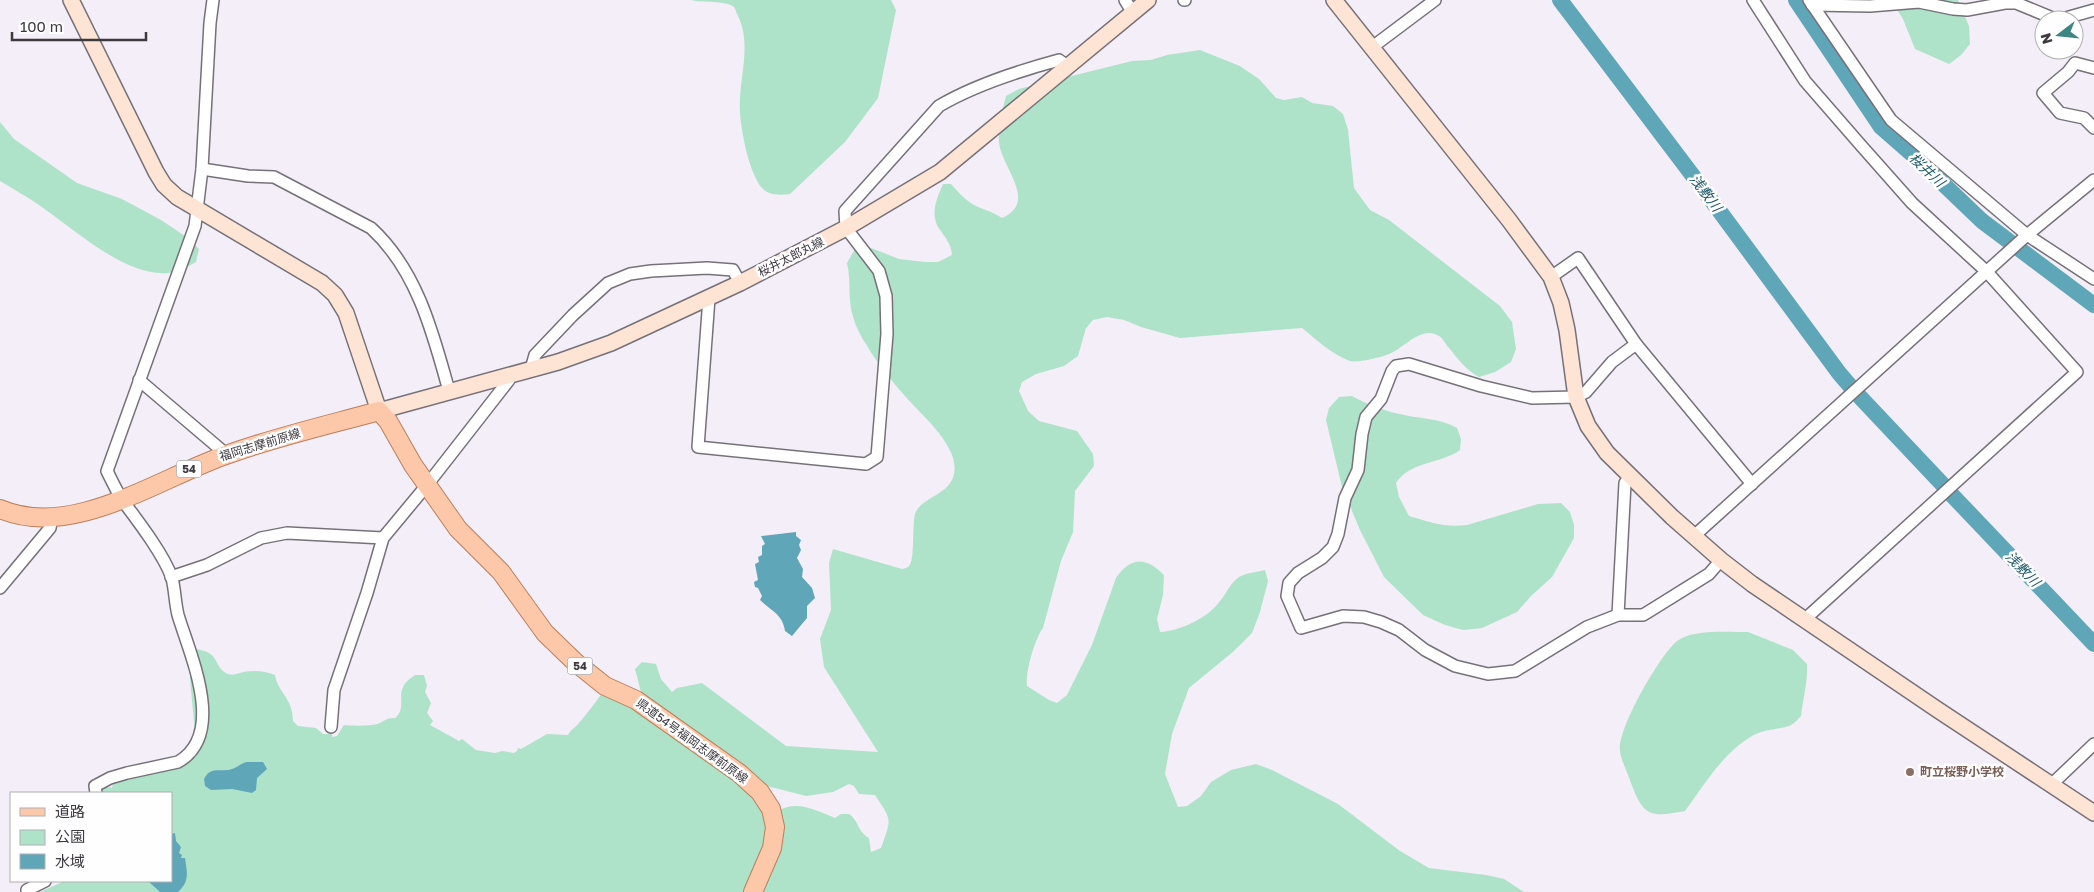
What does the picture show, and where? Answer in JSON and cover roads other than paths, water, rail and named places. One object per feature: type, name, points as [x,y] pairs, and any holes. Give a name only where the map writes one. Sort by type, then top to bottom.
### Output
[{"type":"main road","name":"福岡志摩前原線","points":[[0,509],[31,517],[52,517],[105,506],[226,454],[378,411]]},
{"type":"main road","name":"県道54号福岡志摩前原線","points":[[378,411],[388,421],[458,529],[501,572],[545,633],[575,662],[605,686],[636,700],[739,773],[760,792],[771,810],[775,827],[772,848],[753,892]]},
{"type":"street","points":[[71,0],[164,185],[177,197],[308,274],[335,295],[346,313],[378,411]]},
{"type":"street","points":[[96,792],[95,786],[110,778],[178,762],[186,757],[198,738],[203,709],[199,676],[178,614],[171,577],[153,545],[122,499],[107,471],[195,226],[202,168],[208,41],[213,0]]},
{"type":"street","name":"桜井太郎丸線","points":[[378,411],[508,376],[611,343],[740,283],[846,228],[940,172],[1067,66],[1129,6],[1148,0]]},
{"type":"street","points":[[1334,0],[1509,220],[1551,277],[1561,303],[1567,330],[1576,397],[1588,426],[1607,453],[1721,560],[1804,620],[2094,813]]},
{"type":"street","points":[[1371,48],[1435,0]]},
{"type":"street","points":[[1753,0],[1805,80],[1858,142],[1912,203],[1987,272],[2077,372],[1804,620]]},
{"type":"street","points":[[1811,3],[1870,6],[1929,2],[1953,10],[1967,10],[2005,3],[2016,3],[2055,19],[2062,19],[2094,10]]},
{"type":"street","points":[[1811,3],[1891,120],[2027,235],[2094,279]]},
{"type":"street","points":[[709,298],[698,448],[866,464],[876,456],[887,334],[886,296],[879,271],[846,228],[845,211],[939,106],[955,96],[1032,67],[1059,60],[1067,66]]},
{"type":"street","points":[[2094,68],[2075,63],[2068,72],[2043,93],[2060,113],[2084,118],[2094,128]]},
{"type":"street","points":[[202,168],[248,176],[274,177],[371,228],[383,239],[421,300],[449,391]]},
{"type":"street","points":[[1694,536],[2027,235],[2094,180]]},
{"type":"street","points":[[1551,277],[1578,258],[1636,344],[1752,484]]},
{"type":"street","points":[[531,369],[534,355],[573,314],[608,283],[630,274],[707,268],[733,270],[740,283]]},
{"type":"street","points":[[1636,344],[1612,362],[1586,392],[1576,397],[1532,398],[1481,386],[1409,364],[1396,366],[1392,371],[1381,399],[1366,417],[1356,478],[1345,498],[1338,534],[1332,547],[1322,558],[1292,577],[1287,596],[1301,628],[1343,616],[1364,617],[1399,630],[1426,650],[1455,666],[1488,674],[1515,671],[1582,630],[1618,615],[1643,615],[1708,574],[1721,560]]},
{"type":"street","points":[[330,728],[334,690],[367,593],[383,538],[428,485],[509,380],[508,376]]},
{"type":"street","points":[[139,380],[226,454]]},
{"type":"street","points":[[1618,615],[1625,484],[1630,476]]},
{"type":"street","points":[[0,588],[50,528],[52,517]]},
{"type":"street","points":[[171,577],[207,565],[261,538],[287,533],[383,538]]},
{"type":"street","points":[[2051,785],[2094,744]]},
{"type":"street","points":[[27,890],[43,882]]},
{"type":"water","points":[[796,532],[796,536],[801,540],[799,545],[801,550],[797,558],[803,569],[802,577],[812,588],[815,598],[807,606],[807,618],[792,636],[785,631],[779,616],[760,600],[762,596],[758,588],[755,587],[754,582],[758,580],[755,564],[759,562],[758,557],[762,555],[762,546],[765,544],[761,536]]},
{"type":"water","points":[[247,762],[263,762],[267,769],[257,778],[256,790],[252,793],[232,789],[211,790],[205,786],[204,779],[210,772],[232,769]]},
{"type":"water","points":[[175,833],[176,841],[181,847],[179,853],[182,855],[181,858],[185,858],[186,880],[178,892],[160,892],[149,882],[172,882],[172,834]]},
{"type":"waterway","name":"浅敷川","points":[[1560,0],[1851,387]]},
{"type":"waterway","name":"桜井川","points":[[1796,0],[1881,127],[1982,221],[2094,305]]},
{"type":"waterway","name":"浅敷川","points":[[1860,397],[1945,487]]},
{"type":"waterway","name":"浅敷川","points":[[1951,494],[2094,644]]},
{"type":"place","name":"町立桜野小学校","points":[[1910,772]]}]
